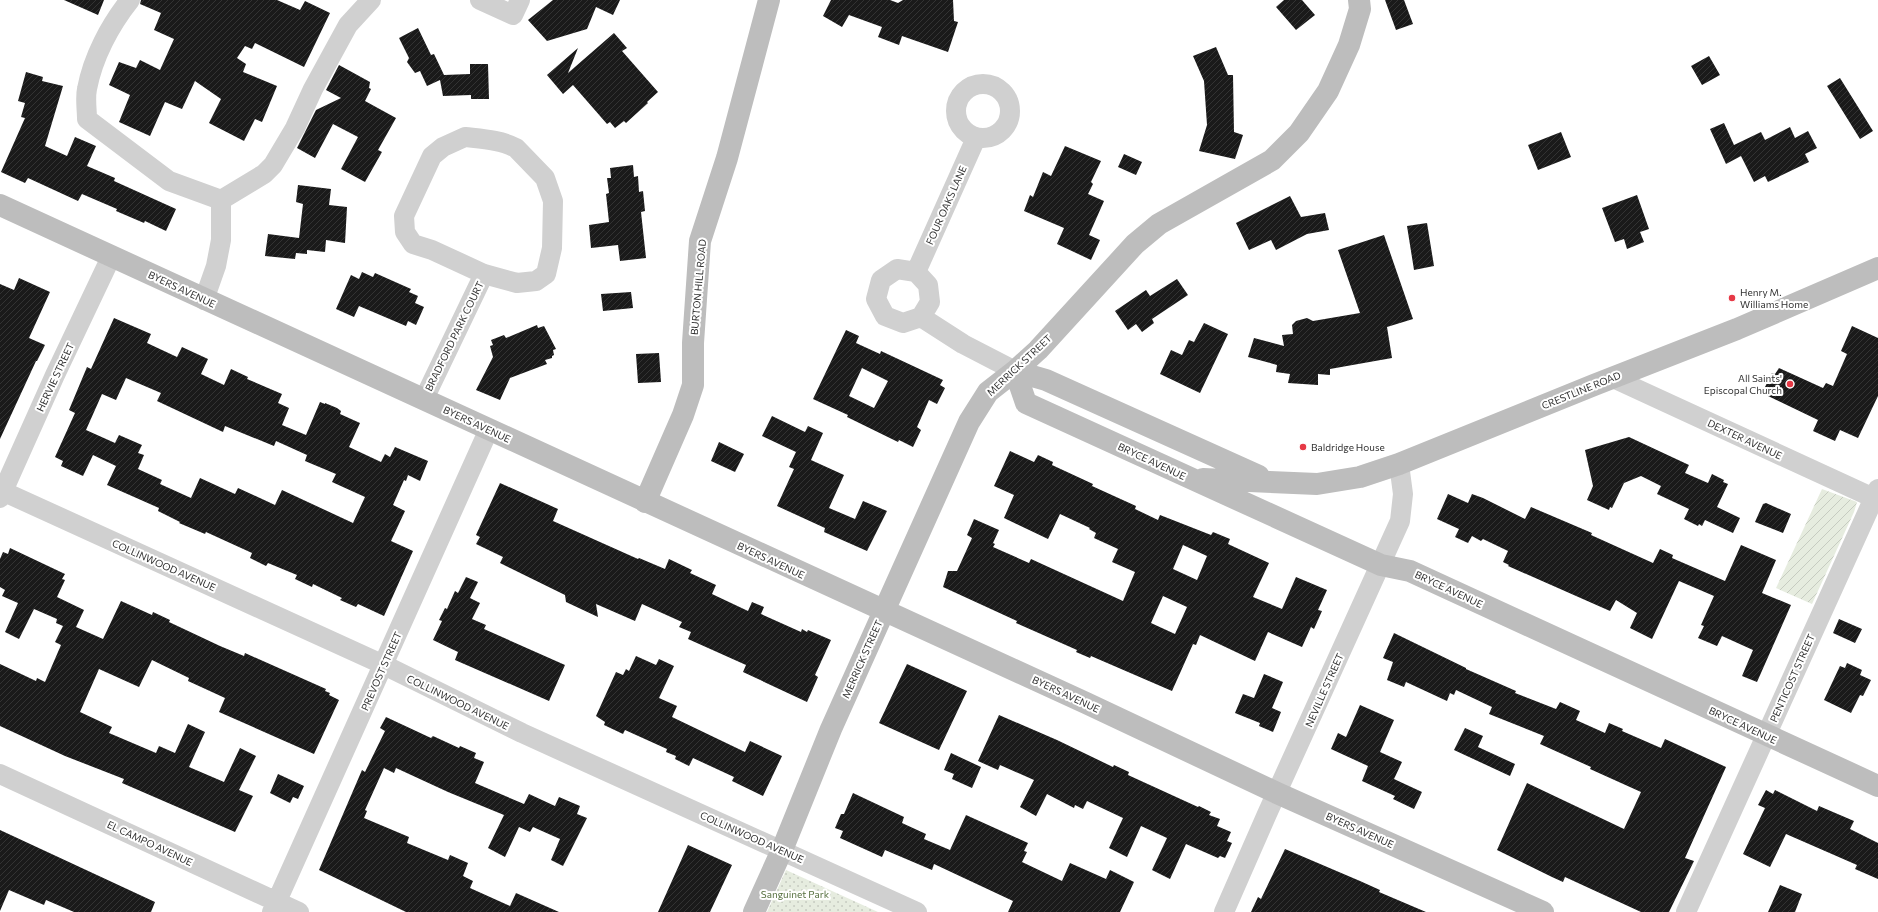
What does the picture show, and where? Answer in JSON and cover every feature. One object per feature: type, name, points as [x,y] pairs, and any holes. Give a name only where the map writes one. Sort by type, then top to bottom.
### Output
[{"type":"street","points":[[130,0],[106,36],[97,60],[87,89],[87,120],[169,181],[221,200]]},
{"type":"street","points":[[221,200],[264,174],[272,165],[295,128],[313,89],[348,25],[370,0]]},
{"type":"street","points":[[480,0],[517,7]]},
{"type":"street","name":"BURTON HILL ROAD","points":[[645,502],[683,415],[693,385],[693,343],[700,241],[727,158],[769,0]]},
{"type":"street","name":"MERRICK STREET","points":[[754,912],[782,850],[831,729],[969,422],[988,392],[1015,371],[1038,350],[1135,244],[1159,224],[1272,160],[1299,133],[1331,85],[1349,45],[1360,9],[1359,0]]},
{"type":"street","name":"BRADFORD PARK COURT","points":[[465,137],[491,140],[516,148],[545,178],[553,201],[552,248],[546,274],[536,281],[517,283],[484,274],[432,250],[413,244],[405,232],[404,216],[432,156],[452,142],[465,137]]},
{"type":"street","name":"FOUR OAKS LANE","points":[[916,272],[976,138]]},
{"type":"street","points":[[204,300],[216,266],[221,240],[221,200]]},
{"type":"street","name":"BYERS AVENUE","points":[[0,205],[1277,793],[1543,912]]},
{"type":"street","name":"HERVIE STREET","points":[[1,493],[111,257]]},
{"type":"street","name":"CRESTLINE ROAD","points":[[1190,478],[1317,484],[1360,477],[1399,464],[1745,326],[1878,268]]},
{"type":"street","points":[[897,270],[916,272],[928,285],[930,302],[921,317],[903,323],[885,316],[876,298],[881,280],[897,270]]},
{"type":"street","name":"BRADFORD PARK COURT","points":[[424,399],[484,274]]},
{"type":"street","points":[[921,317],[962,344],[1015,371],[1046,380],[1247,472],[1277,482]]},
{"type":"street","name":"BRYCE AVENUE","points":[[1015,371],[1026,403],[1381,566],[1410,571],[1878,786]]},
{"type":"street","name":"DEXTER AVENUE","points":[[1613,378],[1877,496]]},
{"type":"street","name":"PREVOST STREET","points":[[274,907],[489,429]]},
{"type":"street","name":"NEVILLE STREET","points":[[1224,912],[1266,814],[1381,566],[1400,521],[1403,494],[1399,464]]},
{"type":"street","name":"COLLINWOOD AVENUE","points":[[1,493],[384,665],[522,733],[917,912]]},
{"type":"street","name":"PENTICOST STREET","points":[[1686,912],[1877,496]]},
{"type":"street","name":"EL CAMPO AVENUE","points":[[0,774],[274,907],[299,912]]},
{"type":"green space","points":[[1822,489],[1857,502],[1854,512],[1812,604],[1776,588]]},
{"type":"green space","name":"Sanguinet Park","points":[[786,870],[878,912],[767,912]]},
{"type":"building","points":[[64,0],[104,0],[98,15]]},
{"type":"building","points":[[141,0],[277,0],[300,10],[305,1],[330,13],[304,67],[255,43],[252,49],[245,46],[237,58],[246,64],[243,72],[277,86],[262,122],[255,119],[244,141],[209,123],[221,99],[195,81],[182,109],[165,102],[150,136],[119,122],[130,95],[109,85],[119,62],[136,68],[140,60],[160,70],[174,39],[154,30],[161,13],[140,4]]},
{"type":"building","points":[[553,0],[620,0],[613,15],[596,7],[587,29],[547,41],[528,20]]},
{"type":"building","points":[[831,0],[890,0],[898,3],[903,0],[953,0],[954,21],[958,22],[948,52],[902,36],[899,45],[878,37],[882,27],[849,15],[842,27],[823,16]]},
{"type":"building","points":[[1284,0],[1302,0],[1315,15],[1296,30],[1276,7]]},
{"type":"building","points":[[1385,0],[1404,0],[1413,24],[1396,30]]},
{"type":"building","points":[[418,28],[431,55],[434,54],[444,75],[470,74],[470,64],[488,64],[489,99],[471,99],[471,95],[443,96],[440,80],[427,86],[420,71],[415,73],[407,62],[409,58],[399,38]]},
{"type":"building","points":[[614,33],[627,48],[622,51],[658,92],[626,123],[624,121],[615,128],[610,122],[607,124],[573,85],[563,94],[547,75],[578,48],[568,73]]},
{"type":"building","points":[[1216,47],[1228,75],[1233,75],[1234,132],[1243,135],[1235,159],[1199,151],[1207,125],[1204,81],[1193,56]]},
{"type":"building","points":[[1709,56],[1720,75],[1702,85],[1691,66]]},
{"type":"building","points":[[339,65],[370,82],[369,88],[371,89],[365,101],[396,118],[378,150],[382,152],[365,182],[341,169],[358,137],[333,124],[315,158],[297,148],[316,110],[341,98],[326,90]]},
{"type":"building","points":[[26,72],[43,77],[42,81],[63,86],[45,146],[67,156],[75,137],[96,146],[87,166],[115,178],[114,181],[176,209],[166,231],[145,221],[144,223],[116,211],[117,209],[82,194],[78,201],[28,178],[25,183],[1,172],[25,118],[21,117],[25,103],[18,101]]},
{"type":"building","points":[[1840,78],[1873,131],[1860,139],[1827,86]]},
{"type":"building","points":[[1724,123],[1734,145],[1761,132],[1765,140],[1790,127],[1795,138],[1808,131],[1817,148],[1805,154],[1809,162],[1768,182],[1765,176],[1754,182],[1741,156],[1726,164],[1710,129]]},
{"type":"building","points":[[1561,132],[1571,157],[1538,170],[1528,145]]},
{"type":"building","points":[[1065,146],[1101,161],[1091,182],[1093,184],[1088,194],[1104,201],[1089,235],[1100,240],[1091,260],[1057,244],[1064,228],[1024,211],[1030,195],[1033,197],[1043,172],[1051,176]]},
{"type":"building","points":[[1124,154],[1142,162],[1136,175],[1118,167]]},
{"type":"building","points":[[633,165],[634,177],[638,176],[639,192],[643,191],[645,211],[641,212],[646,258],[620,261],[618,245],[591,248],[589,225],[609,222],[606,194],[609,193],[607,178],[611,178],[610,168]]},
{"type":"building","points":[[298,185],[331,189],[329,205],[347,207],[345,243],[326,240],[325,252],[307,250],[307,254],[296,253],[295,259],[265,256],[268,234],[299,238],[303,204],[296,202]]},
{"type":"building","points":[[1637,195],[1649,229],[1640,232],[1644,242],[1627,249],[1624,239],[1615,242],[1602,208]]},
{"type":"building","points":[[1290,196],[1301,217],[1325,213],[1329,230],[1307,234],[1276,250],[1271,240],[1249,250],[1236,223]]},
{"type":"building","points":[[1427,223],[1434,266],[1414,270],[1407,226]]},
{"type":"building","points":[[1384,235],[1413,319],[1387,327],[1392,358],[1330,369],[1330,375],[1318,374],[1318,385],[1288,383],[1290,374],[1276,372],[1277,365],[1248,357],[1254,338],[1284,346],[1282,335],[1293,334],[1292,325],[1296,321],[1307,318],[1313,321],[1360,313],[1338,250]]},
{"type":"building","points":[[362,272],[373,277],[375,273],[411,289],[409,292],[418,296],[415,303],[424,307],[416,325],[408,321],[406,326],[359,306],[354,317],[336,309],[351,275],[359,279]]},
{"type":"building","points":[[19,278],[50,292],[29,338],[45,345],[36,361],[0,439],[0,284],[14,290]]},
{"type":"building","points":[[1177,279],[1188,295],[1152,319],[1154,323],[1142,332],[1136,324],[1128,330],[1115,311],[1146,290],[1150,296]]},
{"type":"building","points":[[631,292],[633,308],[603,311],[601,294]]},
{"type":"building","points":[[114,318],[151,334],[147,343],[177,357],[182,347],[208,359],[201,374],[224,385],[231,369],[248,377],[247,379],[282,394],[278,403],[289,408],[282,425],[306,435],[320,402],[325,403],[337,408],[341,411],[340,414],[360,423],[349,447],[381,462],[385,454],[390,457],[395,447],[428,461],[420,481],[408,475],[406,481],[404,480],[393,505],[405,511],[391,541],[413,551],[384,616],[358,604],[356,607],[340,600],[342,598],[313,584],[312,587],[295,579],[297,575],[268,563],[266,566],[250,558],[252,553],[206,532],[205,534],[179,523],[180,522],[158,511],[159,508],[107,485],[116,466],[93,455],[83,476],[61,466],[63,461],[55,457],[75,413],[69,410],[87,367],[91,369]],"holes":[[[126,378],[161,393],[157,401],[223,432],[225,426],[274,446],[276,441],[307,455],[305,461],[336,474],[332,482],[365,497],[353,523],[282,490],[275,505],[238,488],[235,494],[200,478],[191,498],[160,484],[162,480],[138,469],[144,455],[138,453],[142,445],[119,435],[115,443],[86,430],[102,394],[116,400]]]},
{"type":"building","points":[[1204,323],[1228,334],[1200,393],[1160,374],[1171,350],[1182,355],[1189,340],[1194,342]]},
{"type":"building","points":[[537,325],[538,328],[544,326],[556,349],[553,350],[554,355],[552,358],[545,360],[547,364],[510,378],[500,400],[476,390],[493,357],[490,346],[493,345],[491,340],[504,335],[506,338]]},
{"type":"building","name":"All Saints' Episcopal Church","points":[[1852,326],[1878,338],[1878,396],[1858,438],[1840,430],[1835,441],[1813,431],[1818,420],[1766,395],[1769,389],[1765,387],[1772,373],[1775,374],[1779,368],[1823,388],[1826,383],[1833,386],[1847,354],[1841,351]]},
{"type":"building","points":[[846,330],[859,336],[856,343],[880,354],[881,351],[943,380],[940,385],[945,388],[937,404],[929,400],[917,427],[921,430],[913,447],[899,440],[898,442],[847,417],[848,415],[813,399]],"holes":[[[862,368],[888,381],[874,408],[849,396]]]},
{"type":"building","points":[[659,353],[661,382],[638,383],[636,354]]},
{"type":"building","points":[[772,416],[805,432],[808,426],[823,433],[811,460],[844,475],[829,508],[855,519],[863,501],[887,511],[867,551],[824,532],[825,528],[777,506],[794,469],[789,467],[796,452],[762,436]]},
{"type":"building","points":[[1629,437],[1689,465],[1685,473],[1708,483],[1712,474],[1724,480],[1723,482],[1728,484],[1717,507],[1740,518],[1733,533],[1705,520],[1702,526],[1699,524],[1698,526],[1684,519],[1689,509],[1657,494],[1661,486],[1641,476],[1624,483],[1612,508],[1610,507],[1609,510],[1587,500],[1593,486],[1585,450]]},
{"type":"building","points":[[719,442],[744,454],[735,472],[711,461]]},
{"type":"building","points":[[1010,451],[1034,462],[1038,455],[1053,462],[1052,465],[1093,484],[1092,486],[1136,506],[1135,509],[1158,520],[1160,515],[1211,535],[1213,532],[1230,539],[1228,544],[1269,563],[1253,597],[1282,609],[1296,577],[1327,590],[1318,610],[1322,611],[1314,629],[1311,627],[1302,647],[1268,632],[1255,661],[1200,635],[1196,645],[1193,644],[1172,691],[1091,656],[1090,658],[1076,652],[1077,650],[1016,623],[1017,621],[943,587],[948,571],[957,571],[972,538],[967,535],[974,519],[999,530],[993,543],[995,544],[993,547],[1029,563],[1031,559],[1123,601],[1135,572],[1112,562],[1118,549],[1094,538],[1096,533],[1089,529],[1090,528],[1060,514],[1048,539],[1004,518],[1014,495],[994,486]],"holes":[[[1183,545],[1207,556],[1197,580],[1173,569]],[[1163,596],[1187,607],[1175,634],[1151,623]]]},
{"type":"building","points":[[500,483],[558,509],[553,521],[638,559],[639,558],[665,569],[669,559],[692,570],[690,573],[716,585],[712,594],[748,611],[752,602],[764,607],[761,614],[801,632],[802,629],[807,632],[808,630],[831,640],[815,675],[818,677],[807,702],[743,672],[746,665],[688,639],[691,632],[679,627],[682,622],[642,604],[635,621],[596,604],[598,617],[566,602],[565,595],[500,563],[503,557],[476,544],[480,537],[476,535]]},
{"type":"building","points":[[1448,494],[1468,503],[1472,494],[1525,519],[1531,507],[1592,533],[1591,535],[1653,563],[1660,549],[1673,555],[1672,558],[1725,581],[1741,545],[1776,560],[1762,593],[1791,605],[1757,682],[1742,676],[1753,650],[1722,636],[1717,646],[1698,638],[1704,626],[1701,625],[1714,596],[1679,581],[1652,639],[1630,628],[1637,613],[1616,600],[1610,611],[1508,566],[1509,565],[1503,562],[1508,551],[1483,539],[1481,541],[1472,536],[1468,543],[1455,537],[1459,529],[1437,519]]},
{"type":"building","points":[[1766,503],[1791,514],[1783,533],[1755,522],[1763,504]]},
{"type":"building","points":[[10,548],[65,574],[62,579],[65,580],[57,597],[84,610],[76,627],[103,639],[121,601],[152,615],[153,612],[170,620],[169,622],[220,646],[244,656],[245,653],[326,689],[325,691],[330,693],[329,695],[339,700],[314,754],[219,712],[225,698],[188,681],[189,678],[152,660],[139,687],[99,669],[80,712],[112,727],[109,733],[156,753],[159,746],[175,753],[188,724],[205,732],[189,767],[224,782],[240,748],[256,756],[239,790],[253,796],[235,832],[122,783],[124,779],[65,756],[0,726],[0,664],[36,681],[37,678],[45,682],[61,645],[55,642],[63,626],[56,623],[57,619],[34,609],[19,639],[5,632],[18,603],[2,596],[5,590],[0,587],[0,559],[3,552],[8,554]]},
{"type":"building","points":[[466,577],[478,582],[470,598],[480,603],[472,619],[486,625],[484,629],[565,665],[549,701],[455,660],[458,652],[433,640],[442,621],[439,620],[445,608],[447,609],[455,591],[458,593]]},
{"type":"building","points":[[1839,619],[1862,629],[1855,643],[1833,633]]},
{"type":"building","points":[[1394,633],[1466,669],[1516,691],[1515,693],[1556,709],[1560,702],[1580,711],[1576,720],[1605,733],[1609,723],[1623,729],[1622,731],[1661,748],[1665,739],[1726,767],[1685,858],[1694,861],[1669,912],[1641,912],[1565,877],[1563,882],[1497,850],[1527,783],[1624,829],[1641,792],[1540,744],[1544,736],[1489,714],[1492,707],[1456,690],[1454,695],[1450,693],[1447,701],[1406,682],[1404,687],[1387,680],[1393,662],[1383,658]]},
{"type":"building","points":[[636,656],[656,665],[659,659],[674,666],[659,698],[677,706],[672,717],[745,752],[750,741],[782,756],[763,796],[732,781],[734,777],[693,758],[689,766],[675,759],[676,756],[666,752],[667,749],[625,730],[623,734],[604,725],[605,722],[596,716],[616,672],[623,675],[626,669],[629,671]]},
{"type":"building","points":[[1847,663],[1862,670],[1860,675],[1871,680],[1863,696],[1860,695],[1851,713],[1824,700],[1840,666],[1845,668]]},
{"type":"building","points":[[907,664],[967,691],[939,750],[879,723]]},
{"type":"building","points":[[1264,674],[1283,682],[1272,708],[1281,712],[1273,732],[1259,726],[1260,723],[1235,713],[1243,694],[1254,698]]},
{"type":"building","points":[[1360,705],[1394,720],[1380,752],[1402,762],[1394,779],[1422,792],[1414,809],[1393,799],[1395,796],[1362,781],[1368,766],[1331,749],[1338,733],[1346,737]]},
{"type":"building","points":[[999,715],[1057,740],[1113,767],[1114,765],[1129,772],[1128,775],[1211,812],[1209,815],[1220,819],[1217,826],[1231,832],[1227,841],[1232,843],[1225,858],[1220,856],[1218,858],[1186,844],[1170,879],[1152,870],[1167,838],[1141,826],[1127,857],[1109,848],[1123,818],[1087,801],[1083,809],[1075,805],[1074,808],[1047,794],[1036,816],[1020,807],[1034,780],[1000,765],[998,770],[978,761]]},
{"type":"building","points":[[386,717],[431,738],[433,736],[459,748],[460,746],[476,753],[474,758],[484,762],[475,783],[524,804],[529,794],[555,806],[559,797],[580,806],[577,814],[587,818],[563,866],[551,860],[560,839],[533,827],[530,832],[519,827],[505,857],[488,848],[504,815],[448,792],[396,768],[394,773],[384,768],[365,810],[367,811],[364,818],[409,837],[407,843],[448,860],[450,855],[468,863],[463,876],[473,881],[470,888],[510,906],[516,893],[559,912],[406,912],[319,870],[362,770],[365,772],[385,731],[380,728]]},
{"type":"building","points":[[1465,728],[1483,736],[1478,747],[1515,764],[1510,776],[1454,750]]},
{"type":"building","points":[[951,753],[981,767],[972,788],[952,779],[954,774],[944,770]]},
{"type":"building","points":[[278,774],[304,786],[298,799],[293,797],[290,803],[270,793]]},
{"type":"building","points":[[1766,790],[1773,794],[1775,790],[1817,811],[1819,806],[1854,821],[1850,829],[1878,843],[1878,879],[1855,869],[1857,865],[1786,834],[1770,867],[1743,854],[1765,808],[1758,805]]},
{"type":"building","points":[[853,793],[904,817],[902,823],[926,834],[924,839],[950,850],[966,815],[1028,843],[1024,851],[1027,852],[1022,862],[1062,881],[1070,863],[1106,879],[1110,870],[1134,882],[1120,912],[1008,912],[1013,901],[934,864],[932,870],[885,850],[882,857],[840,838],[843,831],[835,828],[841,814],[844,814]]},
{"type":"building","points":[[0,830],[155,902],[151,912],[74,912],[46,900],[44,905],[9,890],[0,911]]},
{"type":"building","points":[[688,845],[732,865],[710,912],[658,912]]},
{"type":"building","points":[[1285,849],[1360,881],[1380,890],[1379,892],[1426,912],[1251,912],[1258,897],[1261,899]]},
{"type":"building","points":[[1780,885],[1802,894],[1795,912],[1768,912]]},
{"type":"place","name":"Henry M. Williams Home","points":[[1732,298]]},
{"type":"place","name":"All Saints' Episcopal Church","points":[[1790,384]]},
{"type":"place","name":"Baldridge House","points":[[1303,447]]}]
